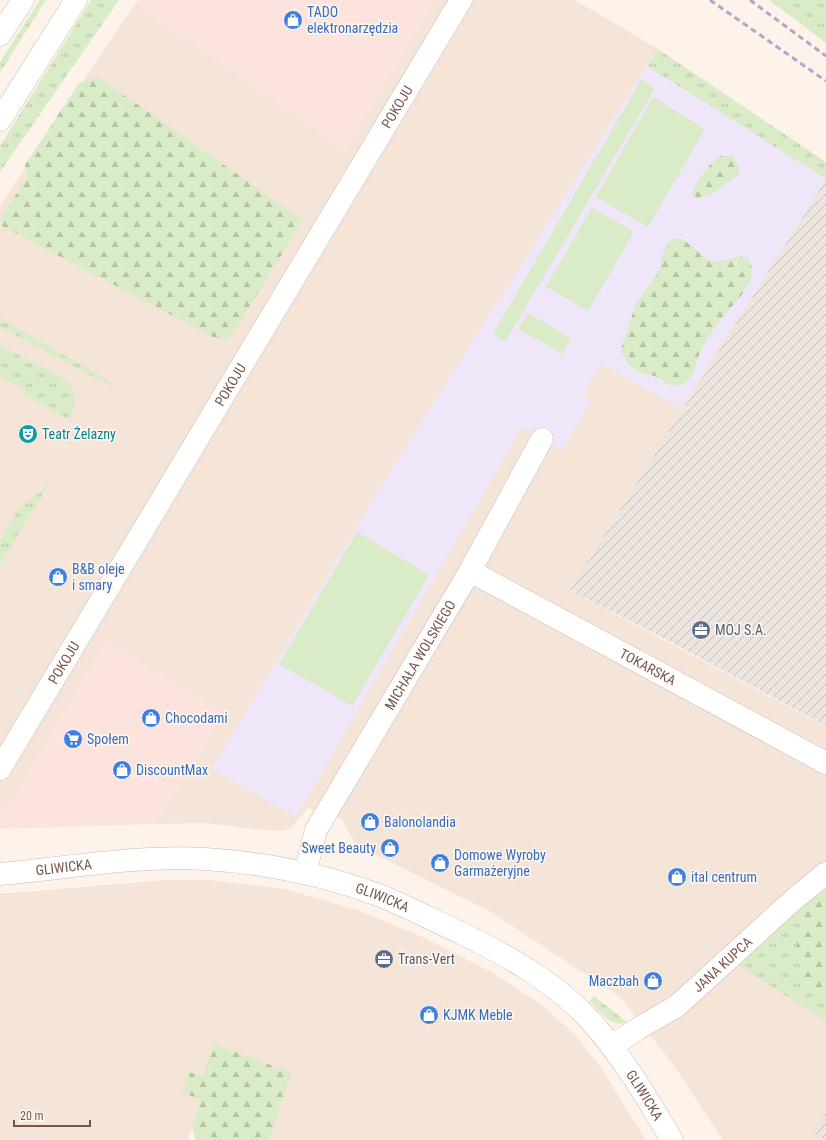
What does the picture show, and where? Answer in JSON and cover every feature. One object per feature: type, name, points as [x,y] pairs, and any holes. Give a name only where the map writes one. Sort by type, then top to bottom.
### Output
[{"type":"street","points":[[0,36],[23,0]]},
{"type":"street","points":[[0,120],[76,0]]},
{"type":"street","name":"POKOJU","points":[[0,769],[461,0]]},
{"type":"street","name":"MICHAŁA WOLSKIEGO","points":[[305,873],[316,830],[470,571],[542,439]]},
{"type":"street","name":"TOKARSKA","points":[[470,571],[826,763]]},
{"type":"street","name":"GLIWICKA","points":[[0,874],[142,859],[205,859],[254,864],[305,873],[382,897],[430,918],[505,955],[536,974],[566,997],[587,1017],[612,1046],[626,1065],[672,1140]]},
{"type":"street","name":"JANA KUPCA","points":[[612,1046],[677,1006],[792,901],[826,873]]},
{"type":"shaded area","points":[[139,0],[435,0],[345,149],[136,3]]},
{"type":"shaded area","points":[[435,0],[575,0],[658,49],[647,66],[826,179],[570,590],[826,727],[826,1140],[723,1140],[672,1063],[620,997],[491,912],[356,845],[342,819],[308,808],[291,828],[283,831],[261,830],[206,823],[155,824],[223,714],[106,642],[0,822],[0,206],[136,3],[345,149]]},
{"type":"shaded area","points":[[647,66],[826,179],[681,408],[601,364],[582,395],[591,400],[562,450],[522,427],[296,817],[212,769],[382,485]]},
{"type":"shaded area","points":[[826,179],[826,726],[663,638],[570,590]]},
{"type":"shaded area","points":[[106,642],[223,714],[155,824],[0,829],[0,822]]},
{"type":"shaded area","points":[[165,880],[209,880],[285,889],[360,911],[425,938],[493,973],[546,1008],[578,1038],[601,1068],[646,1140],[269,1140],[292,1073],[202,1076],[189,1073],[183,1092],[201,1099],[188,1140],[0,1140],[0,894]]},
{"type":"shaded area","points":[[826,1113],[826,1140],[813,1132]]},
{"type":"green space","points":[[40,0],[46,0],[0,73],[0,62]]},
{"type":"green space","points":[[91,0],[119,0],[0,172],[0,146]]},
{"type":"green space","points":[[769,0],[826,0],[826,43]]},
{"type":"green space","points":[[658,49],[826,162],[826,179],[647,66]]},
{"type":"green space","points":[[98,77],[303,220],[233,333],[226,339],[215,338],[2,226],[1,216],[27,179],[25,165],[79,83]]},
{"type":"green space","points":[[641,80],[655,88],[505,342],[493,334]]},
{"type":"green space","points":[[653,97],[705,129],[648,227],[596,197]]},
{"type":"green space","points":[[721,156],[731,156],[735,160],[738,164],[739,174],[714,193],[697,199],[692,195],[699,179]]},
{"type":"green space","points":[[592,207],[634,232],[588,311],[546,287]]},
{"type":"green space","points":[[672,239],[683,239],[709,261],[724,261],[737,257],[743,257],[749,261],[752,267],[750,282],[741,296],[707,339],[691,377],[682,384],[676,386],[670,385],[657,377],[637,371],[628,363],[621,352],[635,305],[659,271],[664,250]]},
{"type":"green space","points":[[528,313],[571,338],[562,354],[518,329]]},
{"type":"green space","points":[[0,318],[115,384],[113,387],[0,327]]},
{"type":"green space","points":[[0,345],[65,379],[70,384],[75,394],[75,403],[69,419],[23,395],[26,390],[0,377]]},
{"type":"green space","points":[[49,484],[0,565],[0,541],[15,515],[22,506]]},
{"type":"green space","points":[[357,532],[429,575],[352,706],[279,664]]},
{"type":"green space","points":[[826,885],[826,1021],[736,964]]},
{"type":"green space","points":[[826,897],[826,1002],[809,985],[801,970],[797,958],[796,947],[802,917],[806,910]]},
{"type":"green space","points":[[594,996],[627,1022],[621,1024],[606,1018],[590,1001]]},
{"type":"green space","points":[[214,1044],[292,1073],[269,1140],[196,1140],[192,1127],[201,1099],[182,1093],[189,1072],[203,1076]]},
{"type":"railway","points":[[710,0],[826,81]]},
{"type":"railway","points":[[750,0],[826,56]]},
{"type":"place","name":"TADO elektronarzędzia","points":[[293,20]]},
{"type":"place","name":"Teatr Żelazny","points":[[28,434]]},
{"type":"place","name":"B&B oleje i smary","points":[[58,577]]},
{"type":"place","name":"MOJ S.A.","points":[[701,630]]},
{"type":"place","name":"Chocodami","points":[[151,718]]},
{"type":"place","name":"Społem","points":[[73,739]]},
{"type":"place","name":"DiscountMax","points":[[122,770]]},
{"type":"place","name":"Balonolandia","points":[[370,822]]},
{"type":"place","name":"Sweet Beauty","points":[[390,848]]},
{"type":"place","name":"Domowe Wyroby Garmażeryjne","points":[[440,863]]},
{"type":"place","name":"ital centrum","points":[[677,877]]},
{"type":"place","name":"Trans-Vert","points":[[384,959]]},
{"type":"place","name":"Maczbah","points":[[653,981]]},
{"type":"place","name":"KJMK Meble","points":[[429,1015]]}]
